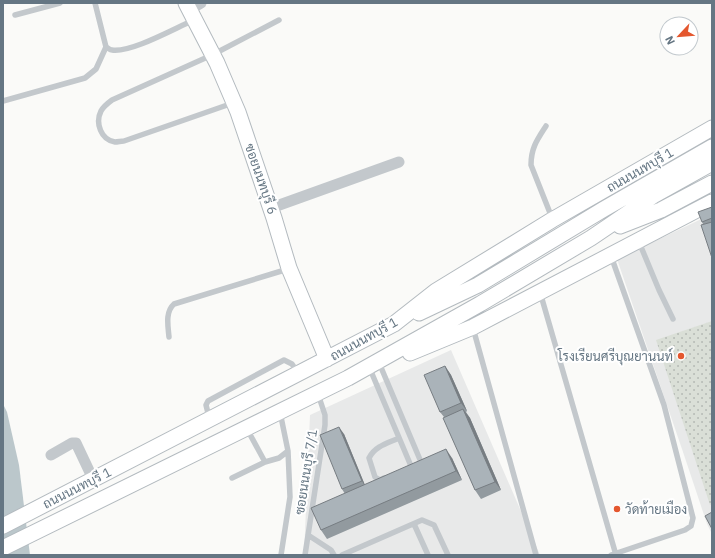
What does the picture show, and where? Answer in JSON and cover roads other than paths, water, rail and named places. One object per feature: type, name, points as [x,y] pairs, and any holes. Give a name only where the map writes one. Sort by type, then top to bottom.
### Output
[{"type":"main road","name":"ซอยนนทบุรี 6","points":[[192,9],[238,112],[271,208],[289,268],[327,359]]},
{"type":"main road","name":"ถนนนนทบุรี 1","points":[[3,526],[394,324],[436,292],[552,220],[712,128]]},
{"type":"main road","points":[[394,324],[478,284],[712,146]]},
{"type":"main road","name":"ถนนนนทบุรี 1","points":[[3,548],[348,378],[480,304],[591,238],[654,196],[712,163]]},
{"type":"main road","points":[[591,238],[661,210],[710,184]]},
{"type":"main road","points":[[348,378],[473,327],[712,202]]},
{"type":"street","points":[[271,208],[399,162]]},
{"type":"street","points":[[51,455],[71,444],[76,443],[94,480]]},
{"type":"lane","points":[[14,15],[60,3]]},
{"type":"lane","points":[[3,101],[85,78],[96,69],[106,47],[96,3]]},
{"type":"lane","points":[[106,47],[111,50],[126,49],[140,44],[192,9]]},
{"type":"lane","points":[[234,103],[124,141],[114,142],[106,138],[99,128],[101,112],[112,100],[212,55],[278,20]]},
{"type":"lane","points":[[546,126],[533,146],[531,165],[552,220]]},
{"type":"lane","points":[[638,241],[673,319]]},
{"type":"lane","points":[[540,291],[614,555],[685,530],[691,526],[693,518],[664,405],[611,255]]},
{"type":"lane","points":[[169,337],[168,316],[169,310],[174,304],[289,268]]},
{"type":"lane","points":[[473,327],[536,555]]},
{"type":"lane","points":[[375,367],[399,438],[411,466]]},
{"type":"lane","points":[[375,367],[421,462]]},
{"type":"lane","name":"ซอยนนนบุรี 7/1","points":[[305,555],[325,425],[324,415],[318,394]]},
{"type":"lane","points":[[280,412],[288,451],[290,497],[281,555]]},
{"type":"lane","points":[[247,428],[265,462]]},
{"type":"lane","points":[[392,475],[380,480],[375,477],[369,458],[376,448],[399,438]]},
{"type":"lane","points":[[232,478],[265,462],[279,458],[288,451]]},
{"type":"lane","points":[[405,469],[428,459]]},
{"type":"lane","points":[[342,555],[422,520],[434,525],[448,555]]},
{"type":"lane","points":[[414,524],[428,555]]},
{"type":"lane","points":[[308,535],[331,550],[334,555]]},
{"type":"place","name":"โรงเรียนศรีบุณยานนท์","points":[[681,356]]},
{"type":"place","name":"วัดท้ายเมือง","points":[[617,509]]}]
